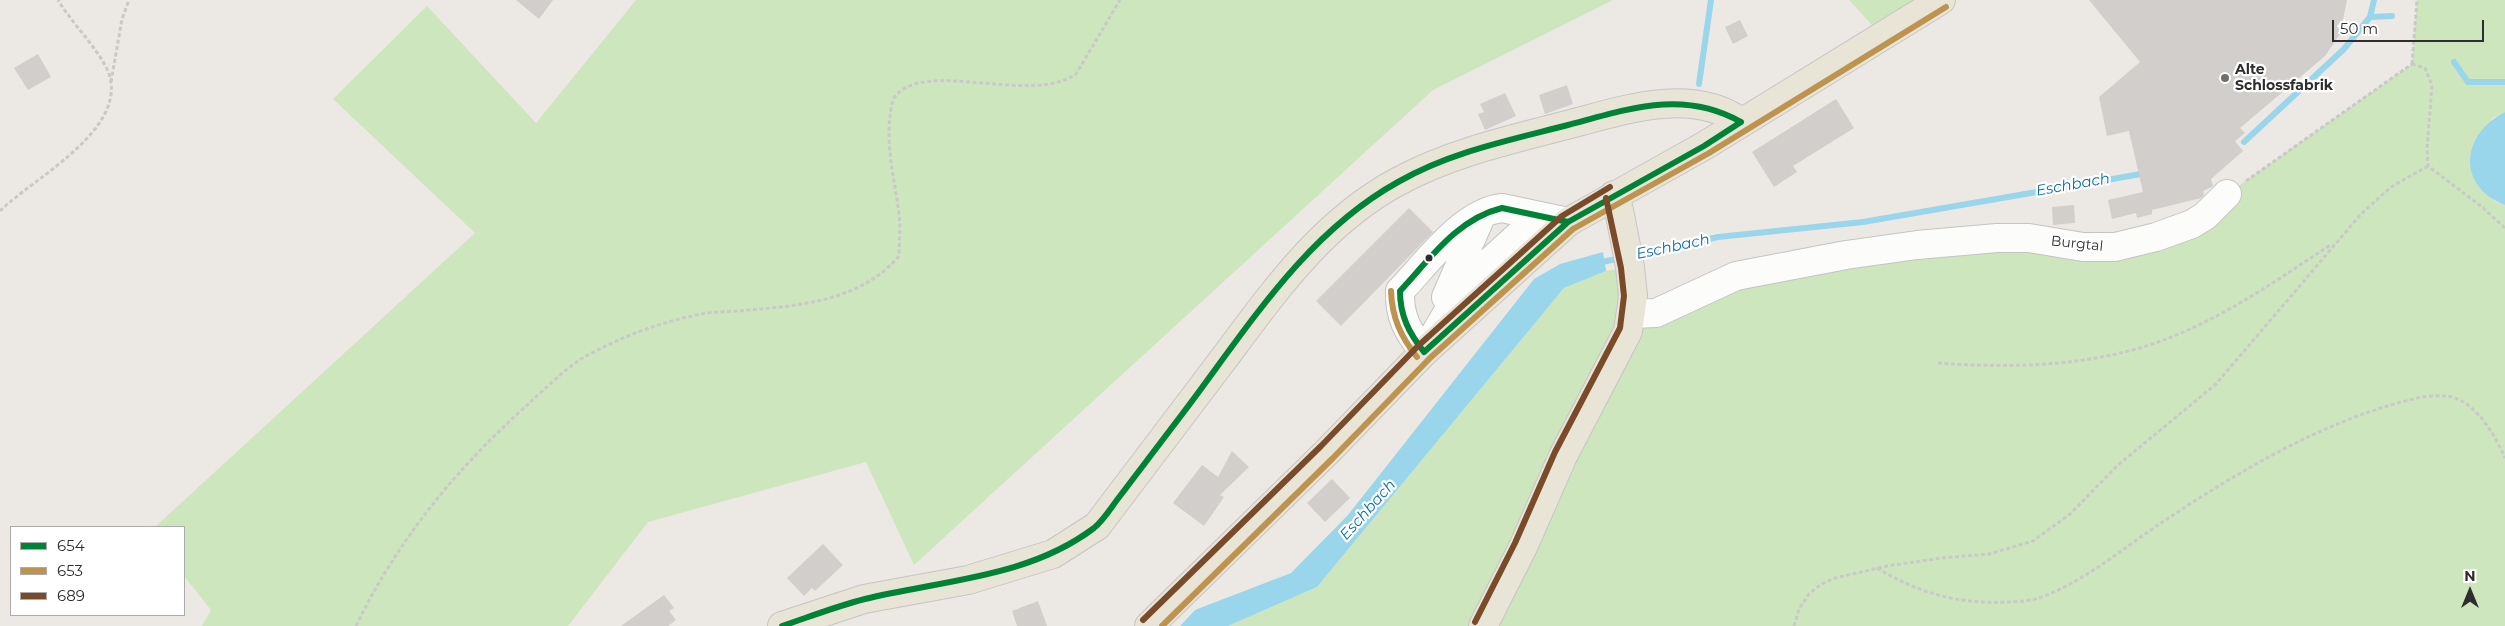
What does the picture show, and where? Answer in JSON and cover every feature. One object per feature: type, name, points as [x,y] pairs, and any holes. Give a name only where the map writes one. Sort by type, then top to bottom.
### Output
[{"type":"main road","points":[[1149,626],[1327,452],[1424,352],[1568,222],[1704,146],[1941,0]]},
{"type":"main road","points":[[782,626],[864,599],[968,580],[1053,554],[1097,526],[1290,271],[1340,220],[1401,179],[1468,153],[1626,109],[1696,104],[1716,107],[1741,122]]},
{"type":"main road","points":[[1484,626],[1523,547],[1563,456],[1620,350],[1632,314],[1628,256],[1614,196]]},
{"type":"lane","name":"Burgtal","points":[[1632,314],[1656,313],[1736,276],[1846,255],[1917,245],[1996,238],[2029,238],[2083,247],[2115,247],[2156,237],[2192,224],[2206,216],[2227,194]]},
{"type":"lane","points":[[1424,352],[1407,330],[1401,313],[1400,291],[1458,230],[1492,209],[1502,208],[1568,222]]},
{"type":"lane","points":[[1424,352],[1482,214]]},
{"type":"lane","points":[[1424,352],[1456,298],[1484,267],[1540,216]]},
{"type":"path","points":[[58,0],[68,17],[105,66],[110,85]]},
{"type":"path","points":[[0,210],[80,146],[101,123],[109,104],[110,85],[122,19],[129,0]]},
{"type":"path","points":[[356,626],[372,594],[423,514],[459,470],[492,436],[585,357],[624,338],[694,315],[770,308],[834,298],[860,288],[890,266],[899,256],[899,215],[888,143],[893,99],[902,90],[913,84],[931,81],[1031,86],[1065,82],[1076,74],[1120,0]]},
{"type":"path","points":[[2412,64],[2417,0]]},
{"type":"path","points":[[2412,64],[2425,68],[2432,85],[2428,130],[2428,166]]},
{"type":"path","points":[[2227,194],[2412,64]]},
{"type":"path","points":[[2428,166],[2482,207],[2505,228]]},
{"type":"path","points":[[1794,626],[1799,609],[1813,590],[1835,578],[1877,567],[1941,558],[1989,554],[2033,541],[2070,514],[2118,465],[2216,384],[2336,240],[2361,214],[2391,187],[2428,166]]},
{"type":"path","points":[[1938,362],[1978,366],[2038,364],[2114,356],[2150,346],[2182,333],[2262,290],[2336,240]]},
{"type":"path","points":[[1877,567],[1909,586],[1944,597],[1989,603],[2038,598],[2079,578],[2194,501],[2295,443],[2360,415],[2422,398],[2451,397],[2473,409],[2484,420],[2505,458]]},
{"type":"green space","points":[[636,0],[1613,0],[1433,90],[914,565],[866,462],[648,522],[568,626],[202,626],[211,610],[185,577],[185,526],[156,526],[475,233],[333,99],[427,6],[536,123]]},
{"type":"green space","points":[[1849,0],[1917,0],[1873,26]]},
{"type":"green space","points":[[2417,0],[2505,0],[2505,112],[2491,119],[2494,201],[2505,205],[2505,626],[1228,626],[1317,587],[1564,288],[1606,271],[1630,267],[1632,314],[1736,276],[1997,238],[2102,249],[2227,194],[2412,64]]},
{"type":"water","points":[[2505,112],[2505,205],[2489,196],[2478,186],[2472,173],[2470,160],[2473,146],[2480,133],[2490,122]]},
{"type":"water","points":[[1603,252],[1606,271],[1564,288],[1317,587],[1228,626],[1180,626],[1195,610],[1291,573],[1348,515],[1534,279],[1560,264]]},
{"type":"building","points":[[516,0],[553,0],[539,19]]},
{"type":"building","name":"Alte Schlossfabrik","points":[[2089,0],[2347,0],[2340,34],[2325,56],[2240,128],[2245,133],[2235,141],[2243,151],[2211,179],[2213,186],[2203,191],[2204,195],[2201,198],[2152,210],[2152,214],[2137,218],[2136,213],[2112,219],[2108,200],[2143,192],[2129,131],[2107,136],[2099,97],[2140,62]]},
{"type":"building","points":[[1740,20],[1748,36],[1733,44],[1725,27]]},
{"type":"building","points":[[38,54],[51,77],[28,90],[14,68]]},
{"type":"building","points":[[1567,85],[1573,104],[1545,114],[1539,95]]},
{"type":"building","points":[[1505,93],[1516,116],[1485,130],[1478,114],[1484,112],[1480,104]]},
{"type":"building","points":[[1836,99],[1854,128],[1793,166],[1797,172],[1774,187],[1752,152]]},
{"type":"building","points":[[2074,205],[2075,223],[2053,225],[2052,207]]},
{"type":"building","points":[[1409,208],[1433,232],[1341,326],[1316,301]]},
{"type":"building","points":[[1232,451],[1249,467],[1220,495],[1224,497],[1204,526],[1173,503],[1202,465],[1218,477]]},
{"type":"building","points":[[1332,479],[1350,498],[1325,522],[1307,503]]},
{"type":"building","points":[[823,544],[843,565],[815,591],[812,588],[804,596],[787,578]]},
{"type":"building","points":[[664,595],[674,608],[669,611],[676,620],[668,626],[621,626]]},
{"type":"building","points":[[1038,601],[1047,626],[1017,626],[1012,611]]},
{"type":"waterway","points":[[1699,84],[1711,0]]},
{"type":"waterway","name":"Eschbach","points":[[2244,142],[2344,49],[2370,17],[2374,0]]},
{"type":"waterway","points":[[2370,17],[2392,16]]},
{"type":"waterway","points":[[2454,62],[2468,82],[2505,82]]},
{"type":"waterway","name":"Eschbach","points":[[1634,256],[1718,237],[1863,222],[2147,173]]},
{"type":"waterway","name":"Eschbach","points":[[1597,263],[1622,258]]},
{"type":"transit line","name":"653","points":[[1162,626],[1333,458],[1430,358],[1573,229],[1709,153],[1946,7]]},
{"type":"transit line","name":"654","points":[[782,626],[865,599],[984,575],[1013,567],[1041,558],[1068,545],[1094,528],[1108,513],[1254,317],[1305,256],[1364,203],[1398,182],[1438,163],[1481,148],[1634,108],[1677,104],[1698,106],[1719,112],[1741,122]]},
{"type":"transit line","name":"654","points":[[1568,222],[1704,146],[1741,122]]},
{"type":"transit line","name":"689","points":[[1143,620],[1321,446],[1418,346],[1562,216],[1610,187]]},
{"type":"transit line","name":"689","points":[[1475,622],[1515,543],[1555,452],[1620,328],[1624,296],[1621,268],[1606,198]]},
{"type":"transit line","name":"654","points":[[1502,208],[1568,222],[1424,352],[1406,324],[1400,300],[1400,291],[1445,242],[1458,231],[1486,213],[1502,208]]},
{"type":"transit line","name":"653","points":[[1391,291],[1393,310],[1398,327],[1417,357]]},
{"type":"place","name":"Alte Schlossfabrik","points":[[2225,78]]}]
